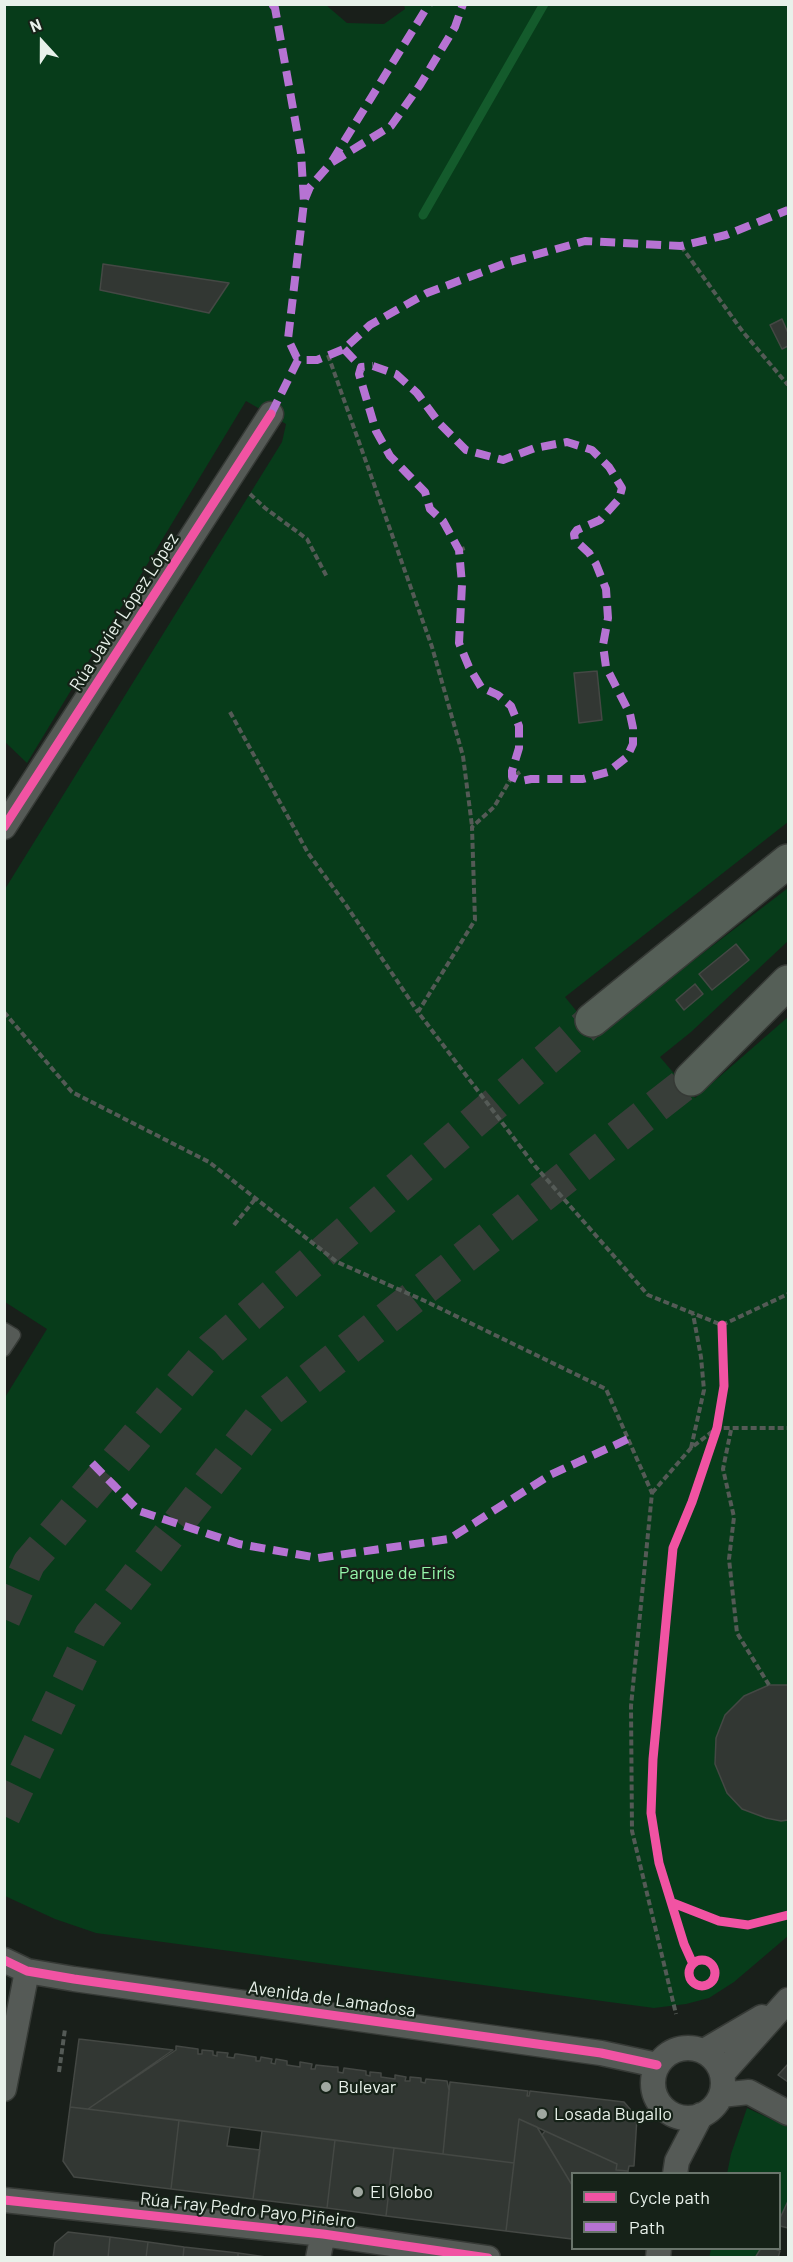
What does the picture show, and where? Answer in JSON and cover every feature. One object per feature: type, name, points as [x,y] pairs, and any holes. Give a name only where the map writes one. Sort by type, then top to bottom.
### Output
[{"type":"main road","points":[[592,1020],[789,861]]},
{"type":"main road","points":[[691,1079],[789,982]]},
{"type":"street","name":"Rúa Javier López López","points":[[4,827],[271,414]]},
{"type":"street","name":"Avenida de Lamadosa","points":[[4,1960],[27,1971],[74,1979],[601,2053],[655,2075]]},
{"type":"street","points":[[4,2089],[27,1971]]},
{"type":"street","points":[[704,2051],[787,2002]]},
{"type":"street","points":[[722,2084],[712,2056],[704,2051],[683,2048],[673,2051],[655,2075],[655,2096],[668,2112],[678,2117],[690,2118],[709,2111],[722,2084],[787,2002]]},
{"type":"street","points":[[722,2084],[749,2092],[789,2114]]},
{"type":"street","points":[[668,2112],[676,2168]]},
{"type":"street","points":[[676,2168],[701,2115]]},
{"type":"street","name":"Rúa Fray Pedro Payo Piñeiro","points":[[4,2200],[320,2246],[488,2258]]},
{"type":"lane","points":[[4,1329],[14,1335],[4,1350]]},
{"type":"path","points":[[681,246],[743,332],[789,385]]},
{"type":"path","points":[[328,356],[435,658],[463,756],[472,827],[475,920],[418,1012]]},
{"type":"path","points":[[245,489],[307,539],[327,577]]},
{"type":"path","points":[[230,712],[308,853],[418,1012],[535,1166],[648,1295],[693,1313],[723,1330],[789,1294]]},
{"type":"path","points":[[472,827],[494,807],[512,777],[520,772]]},
{"type":"path","points":[[4,1012],[72,1092],[209,1162],[337,1262],[425,1301],[606,1389],[652,1493],[631,1706],[632,1832],[676,2014]]},
{"type":"path","points":[[234,1224],[256,1198]]},
{"type":"path","points":[[691,1448],[704,1390],[693,1313]]},
{"type":"path","points":[[710,1449],[719,1418]]},
{"type":"path","points":[[652,1493],[691,1448],[717,1428],[731,1430],[789,1428]]},
{"type":"path","points":[[731,1430],[723,1469],[734,1517],[729,1559],[737,1633],[769,1685]]},
{"type":"path","points":[[59,2072],[65,2029]]},
{"type":"green space","name":"Parque de Eirís","points":[[5,5],[326,5],[347,23],[384,24],[405,9],[404,5],[788,5],[788,822],[565,997],[596,1035],[788,888],[788,941],[691,1032],[660,1057],[695,1098],[788,1017],[788,1936],[734,1982],[709,1998],[654,2008],[96,1933],[55,1919],[5,1896],[4,1399],[47,1329],[5,1302],[5,889],[282,442],[286,424],[246,401],[27,763],[4,741]]},
{"type":"green space","points":[[747,2108],[788,2127],[788,2201],[781,2216],[781,2172],[727,2172],[731,2154]]},
{"type":"green space","points":[[711,2250],[760,2250],[755,2257],[709,2258]]},
{"type":"building","points":[[103,264],[229,283],[209,313],[100,290]]},
{"type":"building","points":[[782,319],[788,333],[788,346],[782,349],[770,325]]},
{"type":"building","points":[[597,671],[602,720],[579,723],[574,673]]},
{"type":"building","points":[[736,944],[749,960],[712,990],[699,974]]},
{"type":"building","points":[[695,984],[703,994],[684,1010],[676,1000]]},
{"type":"building","points":[[769,1685],[788,1685],[788,1820],[781,1821],[742,1809],[727,1793],[715,1764],[716,1738],[725,1715],[744,1696]]},
{"type":"building","points":[[79,2039],[173,2050],[88,2109],[70,2107]]},
{"type":"building","points":[[176,2046],[198,2049],[198,2054],[202,2054],[202,2050],[213,2051],[213,2055],[217,2056],[217,2052],[228,2053],[227,2057],[234,2058],[235,2054],[256,2057],[256,2061],[260,2061],[261,2057],[272,2059],[271,2063],[275,2064],[276,2059],[287,2061],[287,2065],[300,2067],[300,2062],[312,2064],[311,2069],[315,2069],[316,2065],[338,2067],[338,2072],[343,2073],[344,2068],[366,2071],[366,2075],[370,2076],[370,2072],[381,2073],[381,2077],[395,2079],[395,2075],[406,2077],[405,2081],[410,2081],[410,2077],[421,2078],[421,2082],[425,2083],[426,2079],[447,2081],[449,2090],[443,2154],[88,2109],[176,2050]]},
{"type":"building","points":[[788,2064],[788,2082],[778,2075]]},
{"type":"building","points":[[450,2082],[528,2091],[527,2096],[530,2091],[624,2102],[637,2117],[634,2166],[629,2166],[628,2171],[616,2170],[617,2164],[519,2119],[514,2163],[443,2154]]},
{"type":"building","points":[[70,2107],[179,2120],[171,2189],[74,2177],[63,2161]]},
{"type":"building","points":[[519,2119],[537,2127],[571,2183],[571,2239],[506,2231]]},
{"type":"building","points":[[179,2120],[230,2127],[227,2146],[260,2150],[253,2199],[171,2189]]},
{"type":"building","points":[[262,2131],[335,2140],[327,2208],[253,2199]]},
{"type":"building","points":[[545,2131],[617,2164],[616,2170],[628,2172],[571,2172],[571,2183],[542,2135]]},
{"type":"building","points":[[335,2140],[394,2148],[386,2216],[327,2208]]},
{"type":"building","points":[[394,2148],[514,2163],[506,2231],[386,2216]]},
{"type":"building","points":[[788,2201],[788,2228],[781,2226],[781,2216]]},
{"type":"building","points":[[68,2232],[110,2237],[108,2258],[53,2258],[55,2243]]},
{"type":"building","points":[[110,2237],[148,2242],[146,2258],[108,2258]]},
{"type":"building","points":[[148,2242],[184,2247],[183,2258],[146,2258]]},
{"type":"building","points":[[184,2247],[238,2253],[238,2258],[183,2258]]},
{"type":"building","points":[[760,2250],[780,2251],[778,2258],[755,2258]]},
{"type":"building","points":[[238,2253],[273,2258],[238,2258]]},
{"type":"waterway","points":[[423,215],[544,4]]},
{"type":"tunnel","points":[[4,1619],[29,1563],[212,1348],[592,1020]]},
{"type":"tunnel","points":[[4,1816],[91,1635],[260,1418],[691,1079]]},
{"type":"marked path","points":[[272,4],[275,8],[301,153],[304,202],[288,339],[298,360]]},
{"type":"marked path","points":[[332,161],[429,4]]},
{"type":"marked path","points":[[305,199],[310,187],[331,163],[391,126],[420,85],[455,27],[463,4]]},
{"type":"marked path","points":[[271,414],[298,360],[317,360],[344,349],[370,325],[427,293],[506,263],[585,241],[681,246],[726,235],[788,210]]},
{"type":"marked path","points":[[344,349],[361,367]]},
{"type":"marked path","points":[[373,366],[396,374],[417,393],[440,424],[466,450],[503,460],[535,448],[567,442],[592,450],[609,467],[622,488],[619,499],[600,520],[577,530],[574,534],[575,540],[589,553],[596,564],[606,589],[608,618],[603,645],[606,667],[630,714],[633,728],[633,744],[627,757],[608,772],[583,779],[521,781],[512,777],[519,748],[519,726],[511,706],[498,695],[481,687],[459,643],[462,584],[459,550],[443,521],[430,509],[425,492],[390,456],[376,431],[359,374],[361,367],[373,366]]},
{"type":"marked path","points":[[92,1463],[139,1511],[239,1544],[318,1558],[449,1539],[550,1475],[628,1439]]},
{"type":"cycle path","points":[[4,827],[271,414]]},
{"type":"cycle path","points":[[693,1964],[684,1944],[659,1863],[651,1813],[653,1759],[673,1548],[692,1502],[717,1428],[724,1386],[722,1325]]},
{"type":"cycle path","points":[[673,1903],[719,1921],[748,1925],[788,1915]]},
{"type":"cycle path","points":[[4,1960],[27,1971],[74,1979],[601,2053],[657,2065]]},
{"type":"cycle path","points":[[702,1960],[711,1964],[715,1973],[711,1982],[702,1986],[693,1982],[689,1973],[693,1964],[702,1960]]},
{"type":"cycle path","points":[[4,2200],[323,2234],[488,2258]]},
{"type":"place","name":"Bulevar","points":[[326,2087]]},
{"type":"place","name":"Losada Bugallo","points":[[542,2114]]},
{"type":"place","name":"El Globo","points":[[358,2192]]}]
